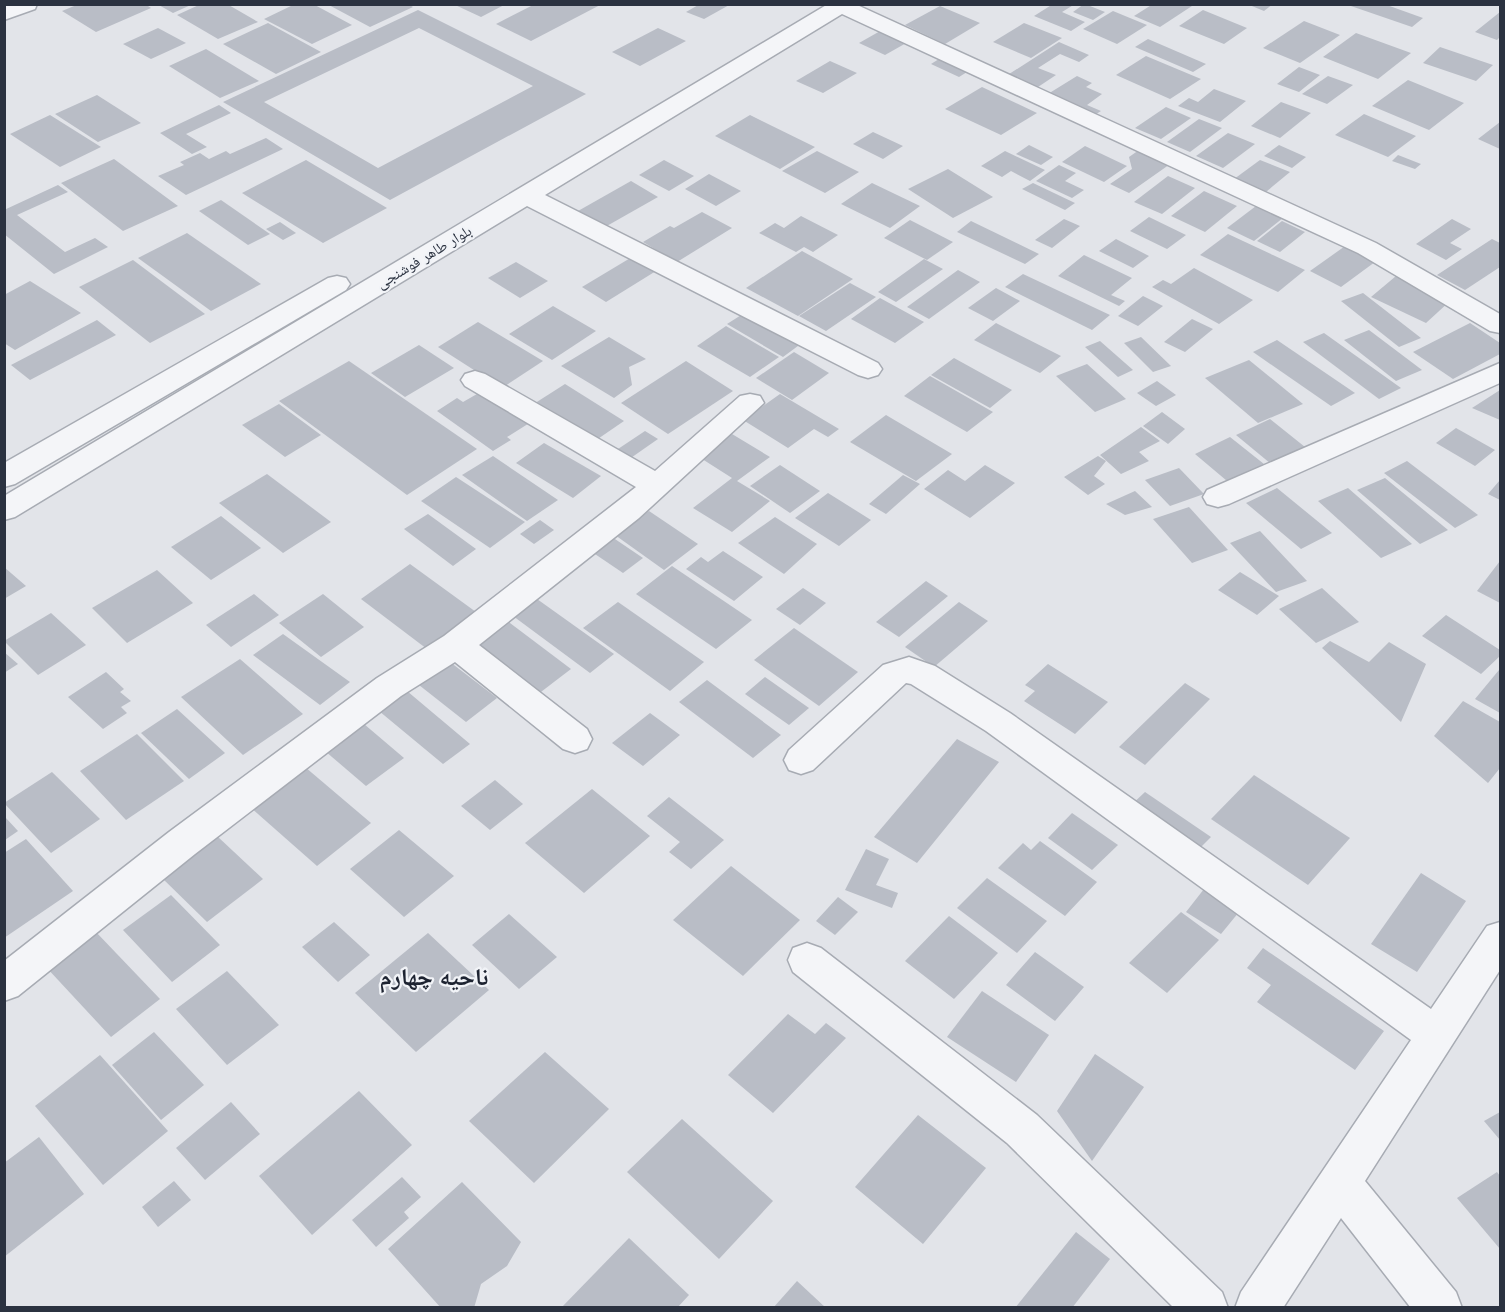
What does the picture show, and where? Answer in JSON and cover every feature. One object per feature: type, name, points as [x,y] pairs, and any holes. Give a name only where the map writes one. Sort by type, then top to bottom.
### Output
[{"type":"street","points":[[4,14],[27,4]]},
{"type":"street","points":[[834,5],[1367,248],[1500,325]]},
{"type":"street","name":"بلوار طاهر فوشنجی","points":[[4,510],[526,196],[834,5]]},
{"type":"street","name":"بلوار طاهر فوشنجی","points":[[4,477],[834,5]]},
{"type":"street","points":[[526,196],[868,369]]},
{"type":"street","points":[[1218,497],[1500,372]]},
{"type":"street","points":[[474,380],[656,485]]},
{"type":"street","points":[[4,984],[182,843],[389,687],[456,645],[628,511],[750,403]]},
{"type":"street","points":[[456,645],[575,739]]},
{"type":"street","points":[[801,760],[895,674],[909,670],[923,675],[998,722],[1436,1035]]},
{"type":"street","points":[[1257,1308],[1500,938]]},
{"type":"street","points":[[807,960],[1022,1129],[1206,1308]]},
{"type":"street","points":[[1339,1183],[1440,1308]]},
{"type":"building","points":[[79,4],[145,4],[151,8],[96,32],[62,11]]},
{"type":"building","points":[[157,4],[193,4],[173,13]]},
{"type":"building","points":[[201,4],[227,4],[258,22],[218,39],[177,15]]},
{"type":"building","points":[[295,4],[313,4],[352,25],[312,44],[264,19]]},
{"type":"building","points":[[327,4],[408,4],[413,7],[370,27]]},
{"type":"building","points":[[453,4],[506,4],[481,17]]},
{"type":"building","points":[[535,4],[602,4],[531,41],[496,24]]},
{"type":"building","points":[[700,4],[731,4],[704,19],[686,12]]},
{"type":"building","points":[[1053,4],[1075,4],[1062,12],[1085,22],[1071,31],[1034,16]]},
{"type":"building","points":[[1084,4],[1105,12],[1093,20],[1073,12]]},
{"type":"building","points":[[1153,4],[1195,4],[1160,27],[1134,16]]},
{"type":"building","points":[[1247,4],[1273,4],[1264,11]]},
{"type":"building","points":[[1384,4],[1423,18],[1412,27],[1348,5]]},
{"type":"building","points":[[940,6],[980,23],[945,44],[905,25]]},
{"type":"building","points":[[418,10],[586,94],[390,200],[223,102]],"holes":[[[419,28],[533,86],[378,168],[264,102]]]},
{"type":"building","points":[[1203,10],[1247,28],[1224,44],[1179,26]]},
{"type":"building","points":[[1113,11],[1147,25],[1117,44],[1083,29]]},
{"type":"building","points":[[1500,12],[1500,37],[1497,40],[1475,32]]},
{"type":"building","points":[[1304,21],[1340,35],[1300,63],[1263,48]]},
{"type":"building","points":[[268,23],[321,52],[276,74],[223,44]]},
{"type":"building","points":[[1024,23],[1062,38],[1031,58],[993,42]]},
{"type":"building","points":[[158,28],[186,43],[151,59],[123,44]]},
{"type":"building","points":[[658,28],[686,41],[640,66],[612,52]]},
{"type":"building","points":[[882,30],[908,42],[885,55],[859,43]]},
{"type":"building","points":[[1356,33],[1411,53],[1378,79],[1323,57]]},
{"type":"building","points":[[1148,39],[1206,64],[1193,72],[1135,47]]},
{"type":"building","points":[[1059,42],[1089,55],[1079,62],[1060,54],[1038,68],[1056,75],[1032,91],[1003,78]]},
{"type":"building","points":[[1440,47],[1493,65],[1476,81],[1423,63]]},
{"type":"building","points":[[206,49],[259,81],[220,98],[169,66]]},
{"type":"building","points":[[1146,56],[1201,79],[1170,99],[1116,75]]},
{"type":"building","points":[[939,59],[967,72],[959,77],[931,64]]},
{"type":"building","points":[[830,61],[857,73],[823,93],[796,81]]},
{"type":"building","points":[[1299,67],[1320,75],[1299,92],[1277,84]]},
{"type":"building","points":[[1077,76],[1092,83],[1086,87],[1102,94],[1087,105],[1101,111],[1090,118],[1043,97]]},
{"type":"building","points":[[1328,76],[1353,85],[1327,104],[1302,94]]},
{"type":"building","points":[[1408,80],[1464,103],[1429,130],[1372,106]]},
{"type":"building","points":[[982,87],[1037,113],[1001,135],[945,109]]},
{"type":"building","points":[[1214,89],[1246,101],[1220,122],[1178,106],[1189,98],[1198,102]]},
{"type":"building","points":[[97,95],[141,123],[98,142],[55,114]]},
{"type":"building","points":[[1281,102],[1311,113],[1280,138],[1251,126]]},
{"type":"building","points":[[219,105],[231,113],[186,134],[207,147],[192,154],[160,133]]},
{"type":"building","points":[[1166,107],[1191,118],[1161,139],[1135,128]]},
{"type":"building","points":[[1364,114],[1416,136],[1388,157],[1335,135]]},
{"type":"building","points":[[50,115],[101,147],[60,167],[10,134]]},
{"type":"building","points":[[750,115],[815,147],[780,169],[715,136]]},
{"type":"building","points":[[1199,119],[1222,128],[1190,152],[1167,142]]},
{"type":"building","points":[[1500,122],[1500,149],[1478,139]]},
{"type":"building","points":[[873,132],[903,146],[883,159],[853,144]]},
{"type":"building","points":[[1228,133],[1255,144],[1223,168],[1196,156]]},
{"type":"building","points":[[266,138],[283,149],[186,195],[158,176],[184,165],[180,162],[200,153],[209,159],[226,151],[230,154]]},
{"type":"building","points":[[1029,145],[1053,157],[1041,165],[1016,154]]},
{"type":"building","points":[[1279,145],[1306,157],[1292,168],[1264,156]]},
{"type":"building","points":[[1085,146],[1127,166],[1104,182],[1062,162]]},
{"type":"building","points":[[1142,148],[1173,162],[1129,193],[1110,184],[1132,169],[1129,157]]},
{"type":"building","points":[[817,151],[859,172],[825,193],[782,171]]},
{"type":"building","points":[[1005,151],[1045,170],[1030,181],[1011,171],[1002,177],[981,166]]},
{"type":"building","points":[[1398,155],[1421,164],[1415,169],[1392,161]]},
{"type":"building","points":[[114,159],[178,206],[123,231],[61,183]]},
{"type":"building","points":[[306,160],[387,208],[323,243],[242,193]]},
{"type":"building","points":[[664,160],[694,176],[669,191],[639,175]]},
{"type":"building","points":[[1260,160],[1290,172],[1261,196],[1230,182]]},
{"type":"building","points":[[1059,165],[1076,173],[1065,181],[1084,190],[1072,198],[1036,181]]},
{"type":"building","points":[[948,169],[993,197],[953,218],[908,189]]},
{"type":"building","points":[[709,174],[741,191],[716,206],[685,189]]},
{"type":"building","points":[[1168,176],[1195,188],[1162,214],[1134,202]]},
{"type":"building","points":[[631,181],[658,197],[605,227],[578,211]]},
{"type":"building","points":[[872,183],[920,206],[890,228],[841,204]]},
{"type":"building","points":[[1033,183],[1075,203],[1065,210],[1022,189]]},
{"type":"building","points":[[58,185],[68,192],[17,215],[65,252],[95,238],[108,247],[54,274],[4,234],[4,210]]},
{"type":"building","points":[[1204,191],[1237,206],[1205,232],[1171,216]]},
{"type":"building","points":[[221,200],[270,234],[248,245],[199,211]]},
{"type":"building","points":[[1256,206],[1283,218],[1254,241],[1227,228]]},
{"type":"building","points":[[702,212],[732,228],[677,262],[643,242],[670,226],[674,228]]},
{"type":"building","points":[[801,216],[838,235],[813,252],[804,247],[796,252],[759,233],[775,223],[784,228]]},
{"type":"building","points":[[1149,217],[1186,235],[1167,249],[1130,231]]},
{"type":"building","points":[[1064,219],[1080,226],[1052,248],[1035,240]]},
{"type":"building","points":[[1452,219],[1471,229],[1450,243],[1462,249],[1446,260],[1416,244]]},
{"type":"building","points":[[910,220],[953,242],[927,260],[884,238]]},
{"type":"building","points":[[971,221],[1039,254],[1025,264],[957,232]]},
{"type":"building","points":[[1282,221],[1305,232],[1280,252],[1257,241]]},
{"type":"building","points":[[280,222],[296,233],[283,240],[266,229]]},
{"type":"building","points":[[187,233],[261,284],[211,311],[138,258]]},
{"type":"building","points":[[1228,234],[1305,270],[1278,292],[1200,255]]},
{"type":"building","points":[[1116,239],[1149,256],[1133,268],[1099,251]]},
{"type":"building","points":[[1492,239],[1500,243],[1500,267],[1465,290],[1437,275]]},
{"type":"building","points":[[1348,244],[1379,259],[1341,287],[1310,271]]},
{"type":"building","points":[[802,251],[853,279],[798,316],[746,288]]},
{"type":"building","points":[[1084,255],[1132,278],[1111,295],[1125,301],[1119,306],[1058,276]]},
{"type":"building","points":[[632,257],[656,271],[606,302],[582,287]]},
{"type":"building","points":[[924,259],[943,269],[896,302],[878,292]]},
{"type":"building","points":[[133,260],[205,314],[150,343],[79,287]]},
{"type":"building","points":[[516,262],[548,281],[520,298],[488,278]]},
{"type":"building","points":[[1194,268],[1253,300],[1219,324],[1152,287],[1163,280],[1171,284]]},
{"type":"building","points":[[958,270],[980,282],[929,319],[907,307]]},
{"type":"building","points":[[1023,274],[1110,315],[1092,330],[1005,287]]},
{"type":"building","points":[[1396,276],[1450,301],[1426,323],[1371,297]]},
{"type":"building","points":[[30,281],[81,313],[15,350],[4,343],[4,295]]},
{"type":"building","points":[[850,283],[876,297],[826,331],[799,316]]},
{"type":"building","points":[[996,288],[1020,301],[993,321],[968,308]]},
{"type":"building","points":[[1363,293],[1421,338],[1399,347],[1341,301]]},
{"type":"building","points":[[1143,296],[1163,306],[1138,326],[1118,316]]},
{"type":"building","points":[[880,298],[924,322],[895,343],[851,319]]},
{"type":"building","points":[[553,306],[596,331],[552,360],[509,334]]},
{"type":"building","points":[[746,312],[802,343],[783,357],[727,324]]},
{"type":"building","points":[[1192,319],[1213,329],[1185,352],[1164,342]]},
{"type":"building","points":[[97,320],[116,335],[30,380],[11,365]]},
{"type":"building","points":[[478,322],[543,361],[502,388],[438,347]]},
{"type":"building","points":[[996,323],[1061,356],[1040,373],[974,340]]},
{"type":"building","points":[[1470,323],[1500,343],[1500,354],[1453,379],[1413,352]]},
{"type":"building","points":[[726,326],[779,357],[750,377],[697,346]]},
{"type":"building","points":[[1369,330],[1422,370],[1396,381],[1344,340]]},
{"type":"building","points":[[1324,333],[1401,388],[1379,399],[1303,342]]},
{"type":"building","points":[[609,337],[646,359],[629,367],[632,385],[614,398],[561,366]]},
{"type":"building","points":[[1141,337],[1171,366],[1153,372],[1124,343]]},
{"type":"building","points":[[1277,340],[1355,393],[1331,406],[1253,352]]},
{"type":"building","points":[[1100,341],[1133,370],[1118,377],[1085,347]]},
{"type":"building","points":[[419,345],[454,368],[405,397],[371,373]]},
{"type":"building","points":[[794,352],[829,373],[792,400],[756,378]]},
{"type":"building","points":[[954,358],[1012,390],[990,408],[931,375]]},
{"type":"building","points":[[1249,360],[1303,404],[1258,423],[1205,378]]},
{"type":"building","points":[[349,361],[477,449],[407,495],[279,401]]},
{"type":"building","points":[[686,361],[733,391],[668,434],[621,403]]},
{"type":"building","points":[[1087,364],[1126,399],[1095,412],[1056,376]]},
{"type":"building","points":[[930,376],[993,412],[967,432],[904,396]]},
{"type":"building","points":[[1157,381],[1176,395],[1156,406],[1137,393]]},
{"type":"building","points":[[565,384],[624,421],[589,445],[529,407]]},
{"type":"building","points":[[484,390],[531,422],[507,437],[511,440],[493,451],[437,411],[457,398],[463,402]]},
{"type":"building","points":[[1500,390],[1500,420],[1472,408]]},
{"type":"building","points":[[780,394],[839,429],[828,437],[814,429],[788,448],[743,420]]},
{"type":"building","points":[[279,404],[321,435],[285,457],[242,425]]},
{"type":"building","points":[[1162,412],[1185,429],[1168,444],[1143,426]]},
{"type":"building","points":[[886,415],[952,454],[916,481],[850,442]]},
{"type":"building","points":[[1270,419],[1310,451],[1276,468],[1236,435]]},
{"type":"building","points":[[1141,427],[1160,441],[1139,452],[1149,461],[1121,474],[1100,455]]},
{"type":"building","points":[[1456,428],[1495,450],[1475,466],[1436,443]]},
{"type":"building","points":[[645,431],[658,439],[625,462],[612,453]]},
{"type":"building","points":[[732,434],[770,457],[737,481],[770,501],[732,532],[693,508],[732,478],[699,457]]},
{"type":"building","points":[[1230,437],[1269,468],[1233,486],[1195,454]]},
{"type":"building","points":[[544,443],[601,476],[573,498],[516,463]]},
{"type":"building","points":[[493,456],[558,500],[527,521],[462,475]]},
{"type":"building","points":[[1098,456],[1106,461],[1094,476],[1105,484],[1088,495],[1064,477]]},
{"type":"building","points":[[1407,461],[1478,515],[1455,528],[1384,473]]},
{"type":"building","points":[[780,465],[820,491],[790,513],[750,486]]},
{"type":"building","points":[[985,465],[1015,483],[970,518],[924,489],[948,470],[965,481]]},
{"type":"building","points":[[1179,468],[1204,494],[1170,506],[1145,480]]},
{"type":"building","points":[[267,474],[331,522],[283,553],[219,503]]},
{"type":"building","points":[[903,475],[920,484],[886,514],[869,504]]},
{"type":"building","points":[[456,477],[525,522],[490,548],[421,501]]},
{"type":"building","points":[[1385,478],[1448,530],[1420,544],[1357,490]]},
{"type":"building","points":[[1500,480],[1500,500],[1488,494]]},
{"type":"building","points":[[1277,488],[1332,533],[1301,549],[1246,503]]},
{"type":"building","points":[[1348,488],[1412,544],[1381,558],[1318,501]]},
{"type":"building","points":[[1135,491],[1152,507],[1125,515],[1106,504]]},
{"type":"building","points":[[828,493],[871,520],[839,546],[795,518]]},
{"type":"building","points":[[1189,507],[1228,550],[1192,563],[1153,519]]},
{"type":"building","points":[[649,511],[698,544],[664,570],[615,535]]},
{"type":"building","points":[[428,514],[476,549],[453,566],[404,529]]},
{"type":"building","points":[[221,516],[261,548],[211,580],[171,547]]},
{"type":"building","points":[[775,517],[817,544],[784,574],[738,543]]},
{"type":"building","points":[[540,520],[554,530],[534,544],[520,534]]},
{"type":"building","points":[[1260,531],[1307,581],[1276,592],[1230,543]]},
{"type":"building","points":[[612,537],[643,558],[623,573],[592,552]]},
{"type":"building","points":[[723,551],[763,577],[734,601],[686,569],[701,557],[708,562]]},
{"type":"building","points":[[1500,561],[1500,603],[1477,591]]},
{"type":"building","points":[[410,564],[476,612],[427,649],[361,599]]},
{"type":"building","points":[[672,566],[752,620],[716,649],[636,594]]},
{"type":"building","points":[[4,567],[26,586],[4,599]]},
{"type":"building","points":[[157,570],[193,603],[127,643],[92,608]]},
{"type":"building","points":[[1240,572],[1279,596],[1257,615],[1218,590]]},
{"type":"building","points":[[926,581],[948,596],[899,637],[876,622]]},
{"type":"building","points":[[803,588],[826,603],[800,625],[776,609]]},
{"type":"building","points":[[1322,588],[1359,622],[1316,643],[1279,609]]},
{"type":"building","points":[[254,594],[279,615],[231,647],[206,625]]},
{"type":"building","points":[[323,594],[364,627],[321,657],[279,623]]},
{"type":"building","points":[[537,599],[614,654],[590,673],[513,616]]},
{"type":"building","points":[[618,602],[704,662],[670,691],[583,628]]},
{"type":"building","points":[[959,602],[988,621],[934,667],[905,647]]},
{"type":"building","points":[[51,613],[86,645],[38,675],[4,641]]},
{"type":"building","points":[[1446,615],[1500,650],[1500,656],[1481,674],[1422,636]]},
{"type":"building","points":[[502,617],[571,669],[533,698],[464,644]]},
{"type":"building","points":[[794,628],[858,672],[819,706],[754,660]]},
{"type":"building","points":[[283,634],[350,682],[320,705],[253,655]]},
{"type":"building","points":[[1330,641],[1369,662],[1389,642],[1426,664],[1401,722],[1322,648]]},
{"type":"building","points":[[4,652],[18,664],[4,673]]},
{"type":"building","points":[[240,659],[303,714],[243,755],[181,697]]},
{"type":"building","points":[[450,662],[497,698],[466,722],[419,685]]},
{"type":"building","points":[[1048,664],[1108,702],[1075,734],[1024,701],[1035,691],[1025,685]]},
{"type":"building","points":[[1500,671],[1500,713],[1475,699]]},
{"type":"building","points":[[106,672],[124,689],[120,692],[131,701],[121,707],[127,713],[103,729],[68,697]]},
{"type":"building","points":[[765,677],[809,708],[789,725],[745,694]]},
{"type":"building","points":[[707,680],[781,735],[753,758],[679,702]]},
{"type":"building","points":[[1185,683],[1210,699],[1145,765],[1119,747]]},
{"type":"building","points":[[407,691],[470,744],[443,764],[379,711]]},
{"type":"building","points":[[1463,701],[1500,722],[1500,768],[1488,783],[1434,736]]},
{"type":"building","points":[[177,709],[225,753],[189,779],[141,733]]},
{"type":"building","points":[[650,713],[680,735],[643,766],[612,743]]},
{"type":"building","points":[[364,724],[404,758],[366,786],[325,751]]},
{"type":"building","points":[[137,734],[184,781],[126,820],[80,771]]},
{"type":"building","points":[[957,739],[999,762],[917,863],[874,837]]},
{"type":"building","points":[[305,767],[371,823],[317,866],[250,807]]},
{"type":"building","points":[[52,772],[100,819],[51,853],[4,803]]},
{"type":"building","points":[[1254,775],[1350,838],[1308,885],[1211,819]]},
{"type":"building","points":[[495,780],[523,804],[490,830],[461,806]]},
{"type":"building","points":[[592,789],[650,836],[584,893],[525,843]]},
{"type":"building","points":[[1145,792],[1211,837],[1194,854],[1128,808]]},
{"type":"building","points":[[669,797],[724,840],[691,869],[669,852],[680,842],[647,816]]},
{"type":"building","points":[[1072,813],[1118,845],[1092,870],[1048,838]]},
{"type":"building","points":[[5,817],[18,831],[5,840]]},
{"type":"building","points":[[399,830],[454,876],[404,917],[350,869]]},
{"type":"building","points":[[217,836],[263,879],[207,922],[161,877]]},
{"type":"building","points":[[26,839],[73,891],[4,938],[4,853]]},
{"type":"building","points":[[1040,841],[1097,882],[1065,916],[998,868],[1023,843],[1031,850]]},
{"type":"building","points":[[866,849],[889,859],[876,885],[898,893],[892,908],[845,890]]},
{"type":"building","points":[[731,866],[800,920],[743,976],[673,920]]},
{"type":"building","points":[[1421,873],[1466,901],[1417,972],[1371,944]]},
{"type":"building","points":[[987,878],[1047,921],[1017,953],[957,908]]},
{"type":"building","points":[[1204,889],[1239,912],[1221,934],[1186,912]]},
{"type":"building","points":[[171,895],[220,945],[172,982],[123,930]]},
{"type":"building","points":[[838,897],[858,912],[835,935],[816,921]]},
{"type":"building","points":[[1181,912],[1219,940],[1167,993],[1129,963]]},
{"type":"building","points":[[509,914],[557,957],[519,989],[472,945]]},
{"type":"building","points":[[949,916],[998,953],[954,999],[905,961]]},
{"type":"building","points":[[334,922],[370,955],[338,982],[302,947]]},
{"type":"building","points":[[95,931],[160,999],[111,1037],[46,967]]},
{"type":"building","points":[[428,933],[489,990],[416,1052],[355,993]]},
{"type":"building","points":[[1263,948],[1384,1031],[1355,1070],[1257,1002],[1271,985],[1247,968]]},
{"type":"building","points":[[1035,952],[1084,987],[1055,1021],[1006,985]]},
{"type":"building","points":[[227,971],[279,1025],[227,1065],[176,1009]]},
{"type":"building","points":[[982,991],[1049,1035],[1016,1082],[947,1037]]},
{"type":"building","points":[[788,1014],[815,1034],[826,1023],[846,1038],[773,1113],[728,1075]]},
{"type":"building","points":[[154,1032],[204,1085],[161,1120],[112,1065]]},
{"type":"building","points":[[545,1052],[609,1109],[534,1183],[469,1121]]},
{"type":"building","points":[[1095,1054],[1144,1087],[1092,1161],[1057,1111]]},
{"type":"building","points":[[100,1055],[168,1131],[103,1185],[35,1106]]},
{"type":"building","points":[[359,1091],[412,1145],[312,1235],[259,1176]]},
{"type":"building","points":[[231,1102],[260,1134],[205,1180],[176,1148]]},
{"type":"building","points":[[1500,1112],[1500,1140],[1484,1121]]},
{"type":"building","points":[[918,1115],[986,1168],[923,1244],[855,1187]]},
{"type":"building","points":[[682,1119],[773,1201],[719,1259],[627,1172]]},
{"type":"building","points":[[39,1137],[84,1194],[4,1257],[4,1163]]},
{"type":"building","points":[[1497,1172],[1500,1176],[1500,1249],[1457,1198]]},
{"type":"building","points":[[402,1177],[421,1197],[404,1212],[409,1218],[376,1247],[352,1220]]},
{"type":"building","points":[[174,1181],[191,1200],[158,1227],[142,1207]]},
{"type":"building","points":[[462,1182],[521,1242],[507,1266],[481,1284],[474,1308],[441,1308],[388,1249]]},
{"type":"building","points":[[1076,1232],[1110,1259],[1072,1308],[1015,1308]]},
{"type":"building","points":[[629,1238],[689,1295],[677,1308],[561,1308]]},
{"type":"building","points":[[797,1281],[826,1308],[773,1308]]},
{"type":"district","name":"ناحیه چهارم","points":[[434,977]]}]
